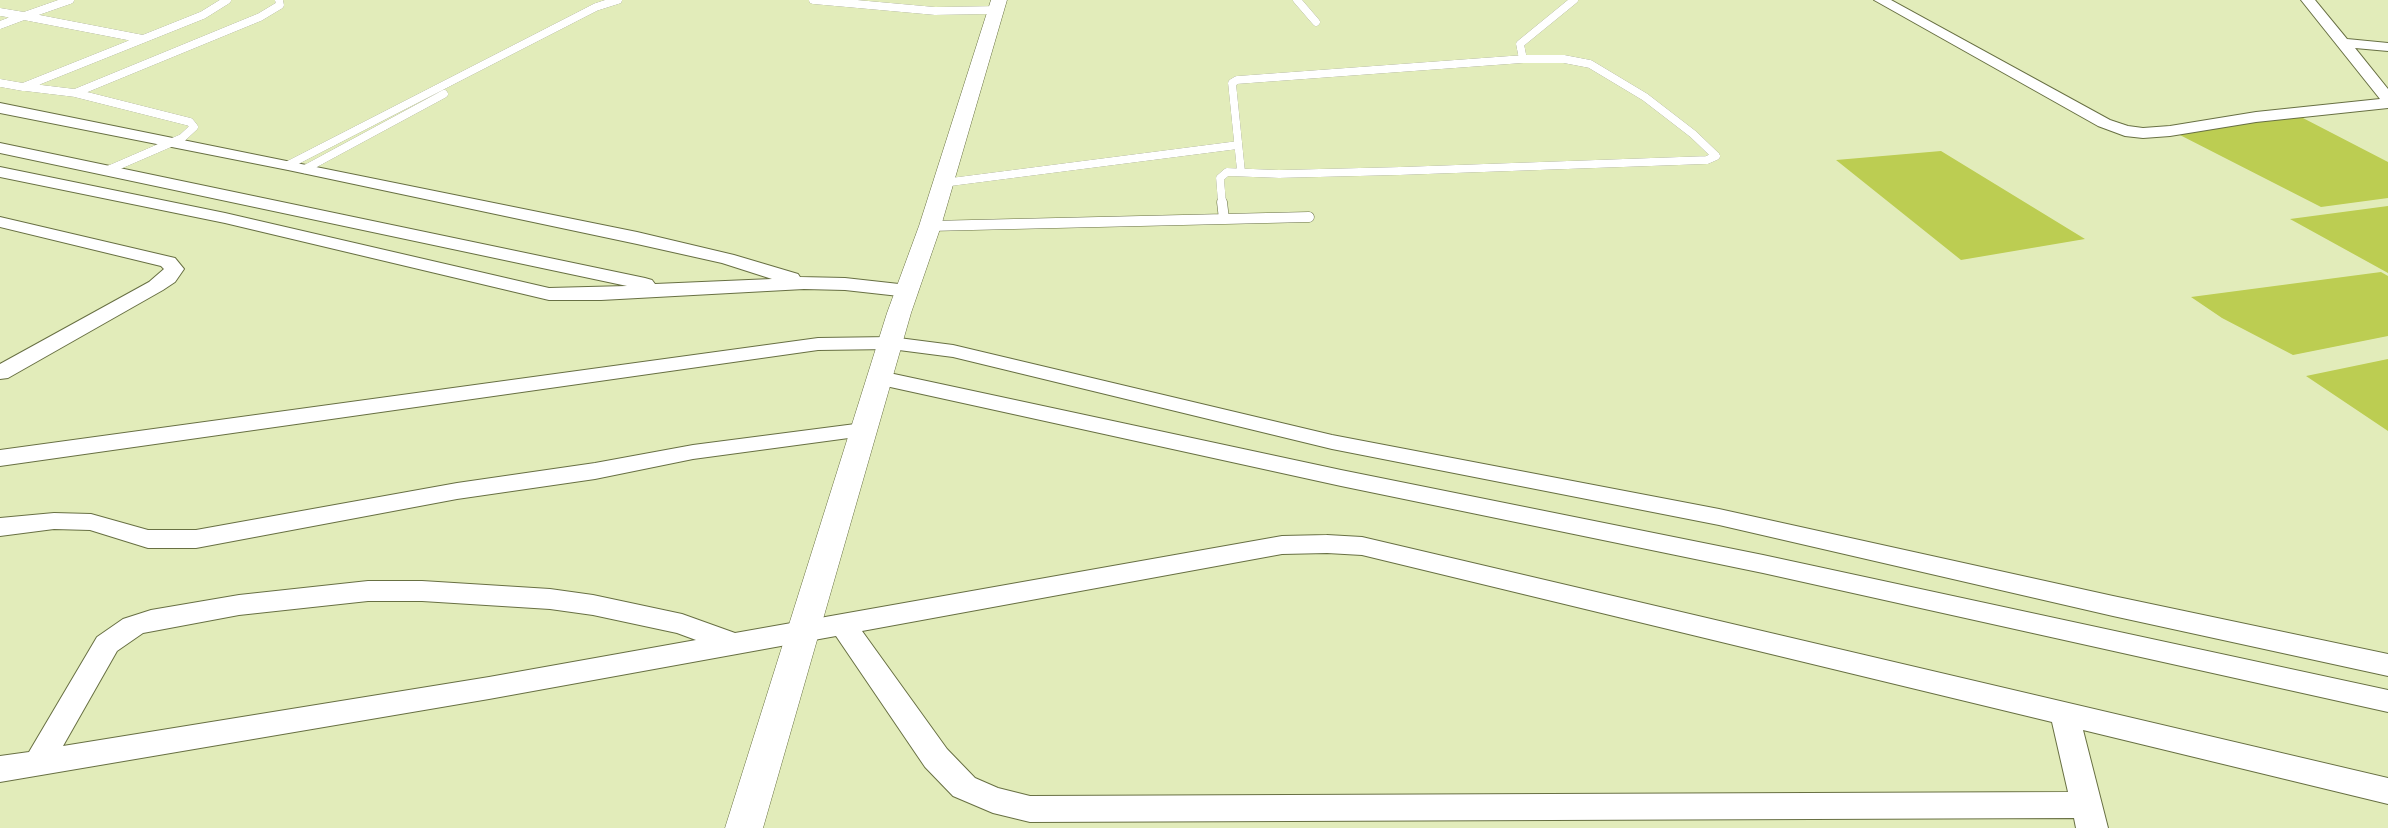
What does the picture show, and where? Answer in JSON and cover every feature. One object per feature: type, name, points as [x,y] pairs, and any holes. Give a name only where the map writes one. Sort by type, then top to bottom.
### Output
[{"type":"street","points":[[1881,0],[2104,123],[2125,130],[2143,133],[2170,131],[2256,117],[2388,104]]},
{"type":"street","points":[[2308,0],[2388,99]]},
{"type":"street","points":[[744,828],[863,430],[930,226],[998,5]]},
{"type":"street","points":[[2344,43],[2388,47]]},
{"type":"street","points":[[0,108],[305,168],[646,240],[736,261],[804,283]]},
{"type":"street","points":[[0,148],[667,288]]},
{"type":"street","points":[[0,172],[225,218],[549,294],[601,294],[667,288],[804,283],[846,284],[908,291]]},
{"type":"street","points":[[0,222],[168,262],[174,269],[168,278],[156,286],[0,372]]},
{"type":"street","points":[[0,458],[818,344],[891,343],[953,351],[1332,442],[1719,516],[2103,604],[2388,664]]},
{"type":"street","points":[[880,378],[1341,478],[1764,564],[2388,701]]},
{"type":"street","points":[[0,527],[54,521],[91,522],[148,539],[196,538],[457,491],[595,471],[694,452],[863,430]]},
{"type":"street","points":[[0,768],[480,690],[1282,545],[1362,546],[2064,712],[2388,792]]},
{"type":"street","points":[[39,762],[107,644],[132,626],[239,605],[368,590],[422,591],[540,598],[593,605],[682,624],[734,644]]},
{"type":"street","points":[[843,625],[936,758],[964,787],[993,800],[1030,809],[2089,816],[2064,712]]},
{"type":"lane","points":[[0,25],[70,0]]},
{"type":"lane","points":[[23,87],[203,15],[227,0]]},
{"type":"lane","points":[[74,93],[276,10],[280,5],[279,0]]},
{"type":"lane","points":[[288,165],[596,8],[618,0]]},
{"type":"lane","points":[[813,0],[935,11],[998,5]]},
{"type":"lane","points":[[1297,0],[1316,22]]},
{"type":"lane","points":[[1523,59],[1518,46],[1574,0]]},
{"type":"lane","points":[[305,168],[607,9],[610,4]]},
{"type":"lane","points":[[0,12],[144,39]]},
{"type":"lane","points":[[1224,219],[1220,178],[1227,172],[1241,171],[1279,174],[1400,171],[1707,160],[1716,156],[1693,134],[1645,97],[1590,64],[1564,60],[1523,59],[1237,80],[1232,83],[1241,171]]},
{"type":"lane","points":[[0,83],[74,93],[190,122],[194,127],[191,132],[173,142],[108,170]]},
{"type":"lane","points":[[372,122],[387,126]]},
{"type":"lane","points":[[943,183],[1238,145]]},
{"type":"lane","points":[[930,226],[1309,217]]},
{"type":"shaded area","points":[[2301,117],[2388,162],[2388,198],[2321,207],[2174,132]]},
{"type":"shaded area","points":[[1941,151],[2085,239],[1961,260],[1836,160]]},
{"type":"shaded area","points":[[2388,206],[2388,273],[2290,219]]},
{"type":"shaded area","points":[[2381,272],[2388,276],[2388,336],[2293,355],[2222,318],[2191,297]]},
{"type":"shaded area","points":[[2388,359],[2388,431],[2306,376]]}]
